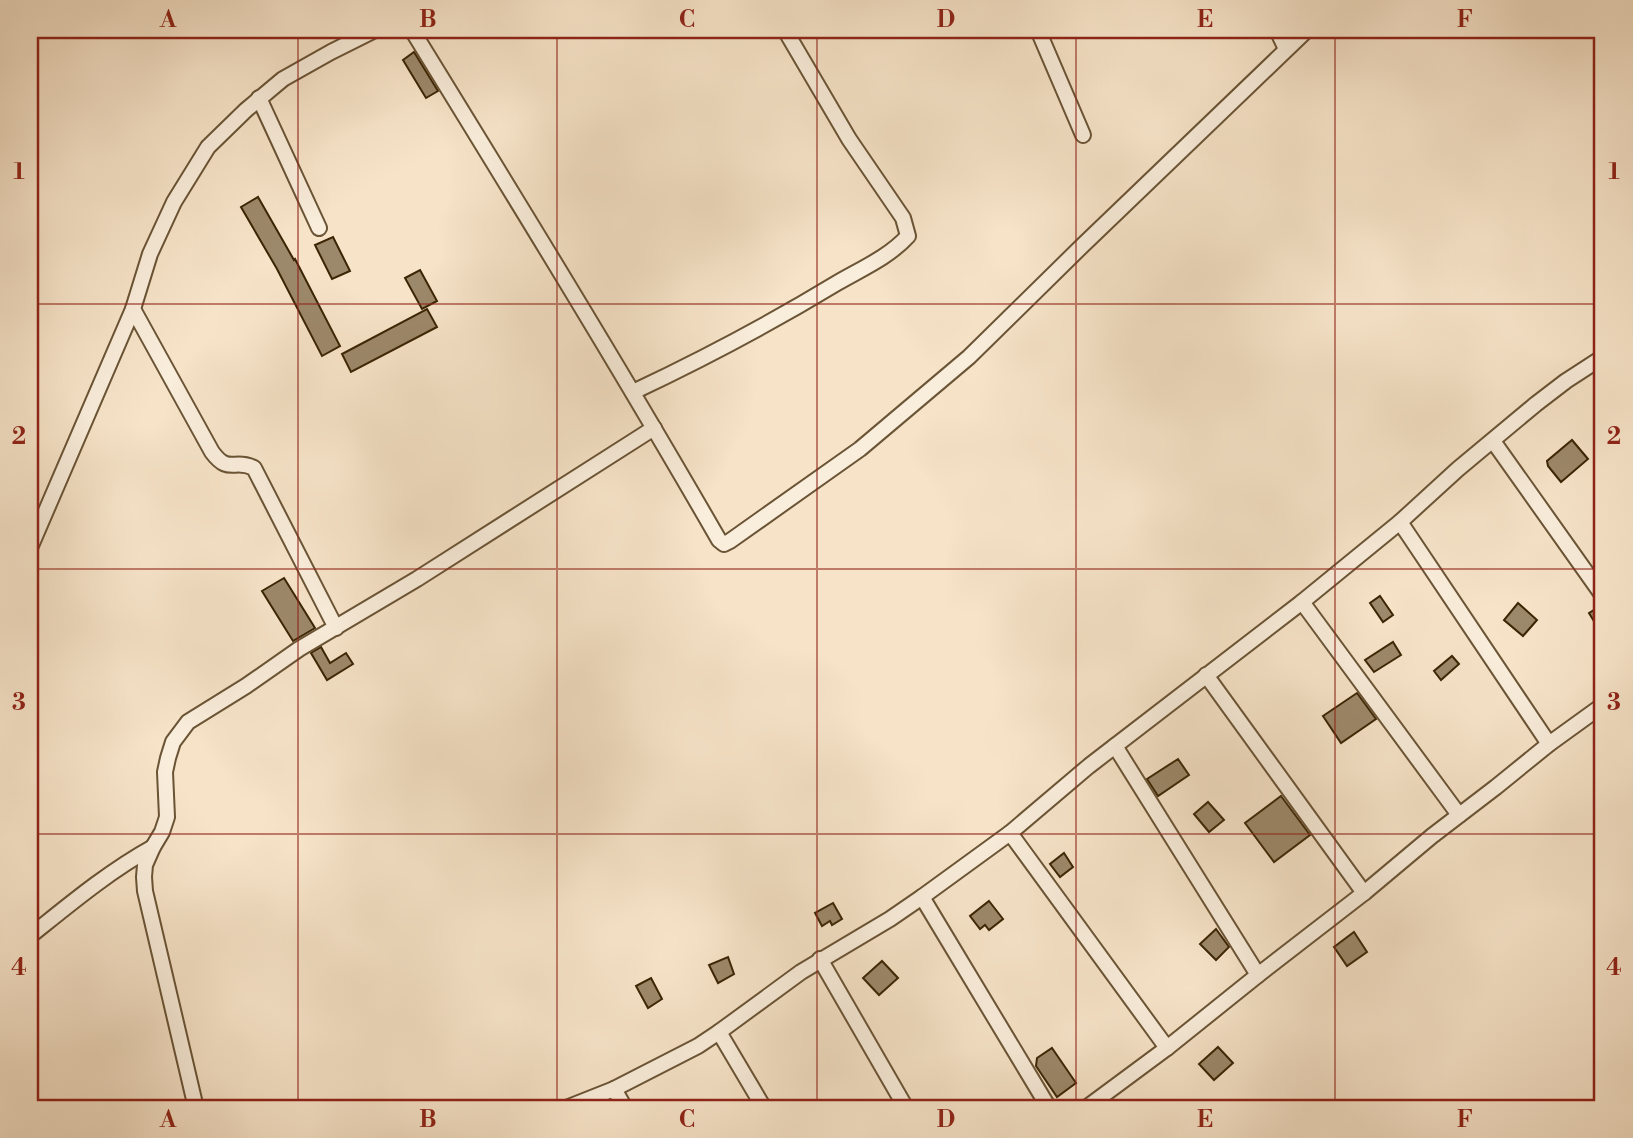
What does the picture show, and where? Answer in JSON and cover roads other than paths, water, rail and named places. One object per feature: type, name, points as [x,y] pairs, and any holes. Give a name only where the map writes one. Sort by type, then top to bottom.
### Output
[{"type":"street","points":[[30,548],[133,309],[150,254],[174,202],[208,147],[283,79],[375,30]]},
{"type":"street","points":[[412,30],[548,250],[719,540],[724,544],[860,449],[969,357],[1307,30]]},
{"type":"street","points":[[633,392],[680,370],[824,291],[896,248],[908,236],[903,218],[849,139],[785,30]]},
{"type":"street","points":[[1038,30],[1083,135]]},
{"type":"street","points":[[1277,30],[1286,49]]},
{"type":"street","points":[[260,98],[319,228]]},
{"type":"street","points":[[133,309],[212,452],[219,461],[229,466],[246,464],[254,468],[336,628]]},
{"type":"street","points":[[566,1108],[614,1089],[698,1045],[820,959],[890,919],[922,897],[1010,833],[1115,746],[1302,602],[1400,522],[1536,404],[1603,357]]},
{"type":"street","points":[[196,1108],[144,877],[145,865],[167,817],[165,772],[173,742],[188,722],[299,649],[417,579],[654,428]]},
{"type":"street","points":[[1493,441],[1603,596]]},
{"type":"street","points":[[1400,522],[1549,744]]},
{"type":"street","points":[[1302,602],[1459,815]]},
{"type":"street","points":[[1206,675],[1364,894]]},
{"type":"street","points":[[1086,1108],[1167,1048],[1364,894],[1549,744],[1603,705]]},
{"type":"street","points":[[1115,746],[1258,975]]},
{"type":"street","points":[[1010,833],[1167,1048]]},
{"type":"street","points":[[30,936],[98,881],[153,847]]},
{"type":"street","points":[[922,897],[1049,1108]]},
{"type":"street","points":[[820,959],[906,1108]]},
{"type":"street","points":[[719,1032],[764,1108]]},
{"type":"street","points":[[614,1089],[625,1108]]}]
